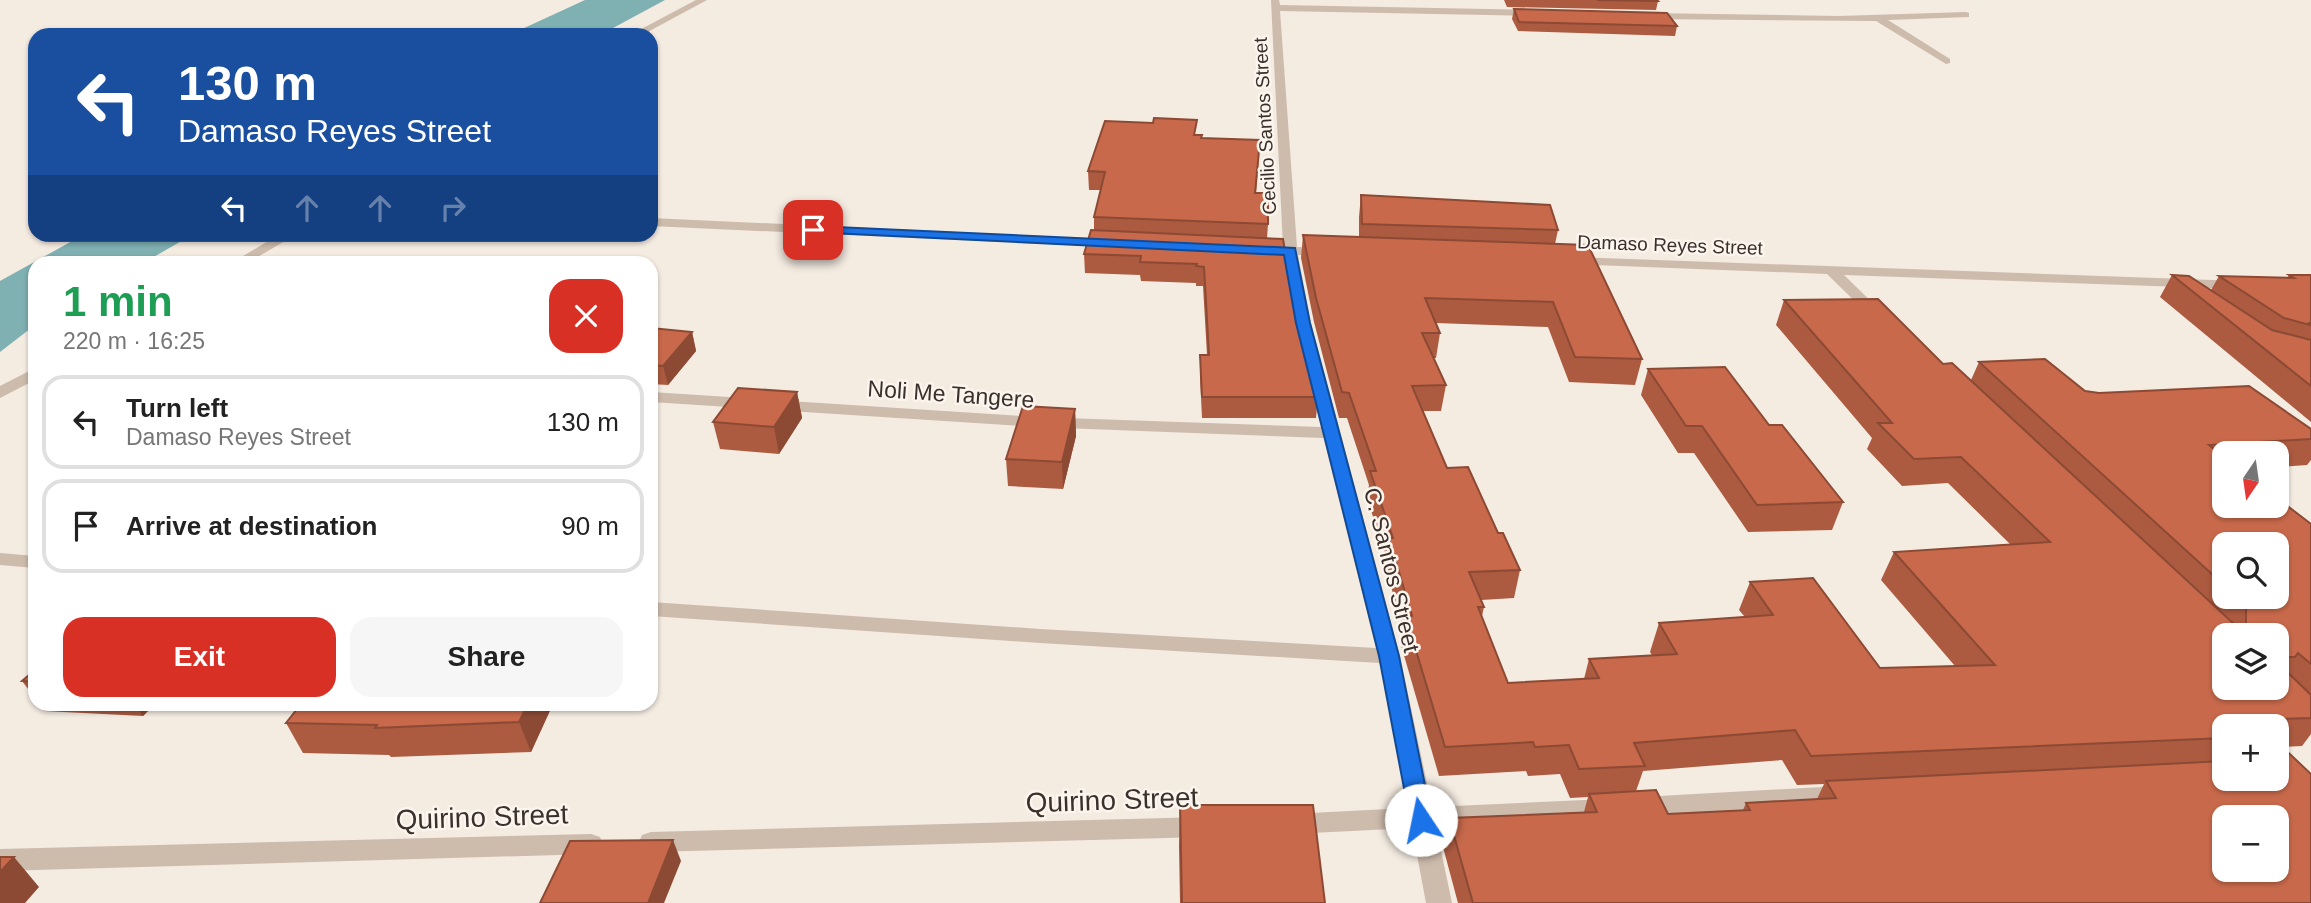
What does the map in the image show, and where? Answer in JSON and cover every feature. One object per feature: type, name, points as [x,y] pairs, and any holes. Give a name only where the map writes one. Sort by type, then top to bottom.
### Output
[{"type":"street","points":[[649,28],[703,0]]},
{"type":"street","points":[[1275,4],[1541,13]]},
{"type":"street","name":"Cecilio Santos Street","points":[[1275,4],[1290,251]]},
{"type":"street","points":[[1638,16],[1878,18],[1966,15]]},
{"type":"street","points":[[1878,18],[1946,61]]},
{"type":"street","points":[[658,222],[1125,244]]},
{"type":"street","points":[[251,256],[276,242]]},
{"type":"street","points":[[1249,249],[1345,253]]},
{"type":"street","name":"C. Santos Street","points":[[1290,251],[1303,323],[1389,656],[1439,903]]},
{"type":"street","name":"Damaso Reyes Street","points":[[1564,260],[2259,286]]},
{"type":"street","points":[[1830,269],[1887,325]]},
{"type":"street","points":[[2169,282],[2190,296]]},
{"type":"street","points":[[0,393],[28,377]]},
{"type":"street","name":"Noli Me Tangere","points":[[658,397],[1036,422],[1332,433]]},
{"type":"street","points":[[0,559],[28,561]]},
{"type":"street","points":[[658,609],[1040,636],[1389,656]]},
{"type":"street","points":[[1271,825],[1421,820],[1864,795]]},
{"type":"street","name":"Quirino Street","points":[[0,860],[1230,826]]},
{"type":"water","points":[[585,0],[665,0],[613,28],[524,28]]},
{"type":"water","points":[[70,242],[180,242],[155,256],[45,256]]},
{"type":"water","points":[[28,265],[28,330],[0,352],[0,281]]},
{"type":"building","points":[[1514,9],[1667,13],[1677,26],[1519,22]]},
{"type":"building","points":[[1154,118],[1197,120],[1194,135],[1202,135],[1201,138],[1260,140],[1255,193],[1268,193],[1268,224],[1094,217],[1105,172],[1088,171],[1105,121],[1153,123]]},
{"type":"building","points":[[1361,195],[1550,205],[1558,230],[1362,224]]},
{"type":"building","points":[[1091,230],[1283,239],[1294,304],[1318,397],[1202,397],[1200,355],[1209,355],[1204,267],[1196,266],[1197,264],[1140,262],[1141,256],[1084,254]]},
{"type":"building","points":[[1303,235],[1588,245],[1642,359],[1575,357],[1553,302],[1425,298],[1440,333],[1422,333],[1446,385],[1412,386],[1447,468],[1468,467],[1498,533],[1503,533],[1520,570],[1469,572],[1484,607],[1478,607],[1508,683],[1599,678],[1589,659],[1677,654],[1659,623],[1773,615],[1750,582],[1813,578],[1880,668],[1995,665],[1894,552],[2050,542],[1961,457],[1914,459],[1878,423],[1892,423],[1784,300],[1878,299],[1943,364],[1952,363],[2212,604],[2212,609],[2218,609],[2233,623],[2212,623],[2212,700],[2289,700],[2289,674],[2311,695],[2311,718],[2289,719],[2289,714],[2212,714],[2212,739],[1811,756],[1795,730],[1634,743],[1645,766],[1579,769],[1569,745],[1535,747],[1533,742],[1445,747],[1406,617],[1412,616],[1389,538],[1393,538],[1370,471],[1376,471],[1349,393],[1342,392],[1316,298]]},
{"type":"building","points":[[2172,275],[2189,276],[2272,330],[2311,340],[2311,386]]},
{"type":"building","points":[[2289,275],[2311,275],[2310,325],[2284,318],[2219,276],[2294,278]]},
{"type":"building","points":[[658,329],[692,332],[663,366],[658,366]]},
{"type":"building","points":[[2045,359],[2085,391],[2099,393],[2249,386],[2311,429],[2311,439],[2212,441],[2212,445],[2209,445],[2212,447],[2212,518],[2289,518],[2289,507],[2311,524],[2311,664],[2298,653],[2295,657],[2289,657],[2289,623],[2246,623],[2246,609],[2289,609],[2289,532],[2212,532],[2212,574],[1979,362]]},
{"type":"building","points":[[1725,367],[1769,425],[1782,425],[1843,502],[1757,505],[1702,426],[1686,426],[1648,369]]},
{"type":"building","points":[[738,388],[797,392],[774,427],[713,422]]},
{"type":"building","points":[[1023,406],[1075,409],[1062,462],[1006,459]]},
{"type":"building","points":[[295,711],[524,711],[519,722],[375,728],[377,725],[286,723]]},
{"type":"building","points":[[2289,753],[2311,774],[2311,903],[1473,903],[1449,818],[1597,812],[1589,794],[1656,790],[1668,814],[1750,810],[1746,803],[1836,798],[1826,781],[2212,762],[2212,791],[2289,791]]},
{"type":"building","points":[[1180,805],[1313,805],[1325,903],[1182,903]]},
{"type":"building","points":[[673,840],[648,903],[540,903],[570,841]]},
{"type":"building","points":[[0,857],[14,857],[0,872]]},
{"type":"route","points":[[813,230],[1290,251],[1303,323],[1389,656],[1421,820]]}]
